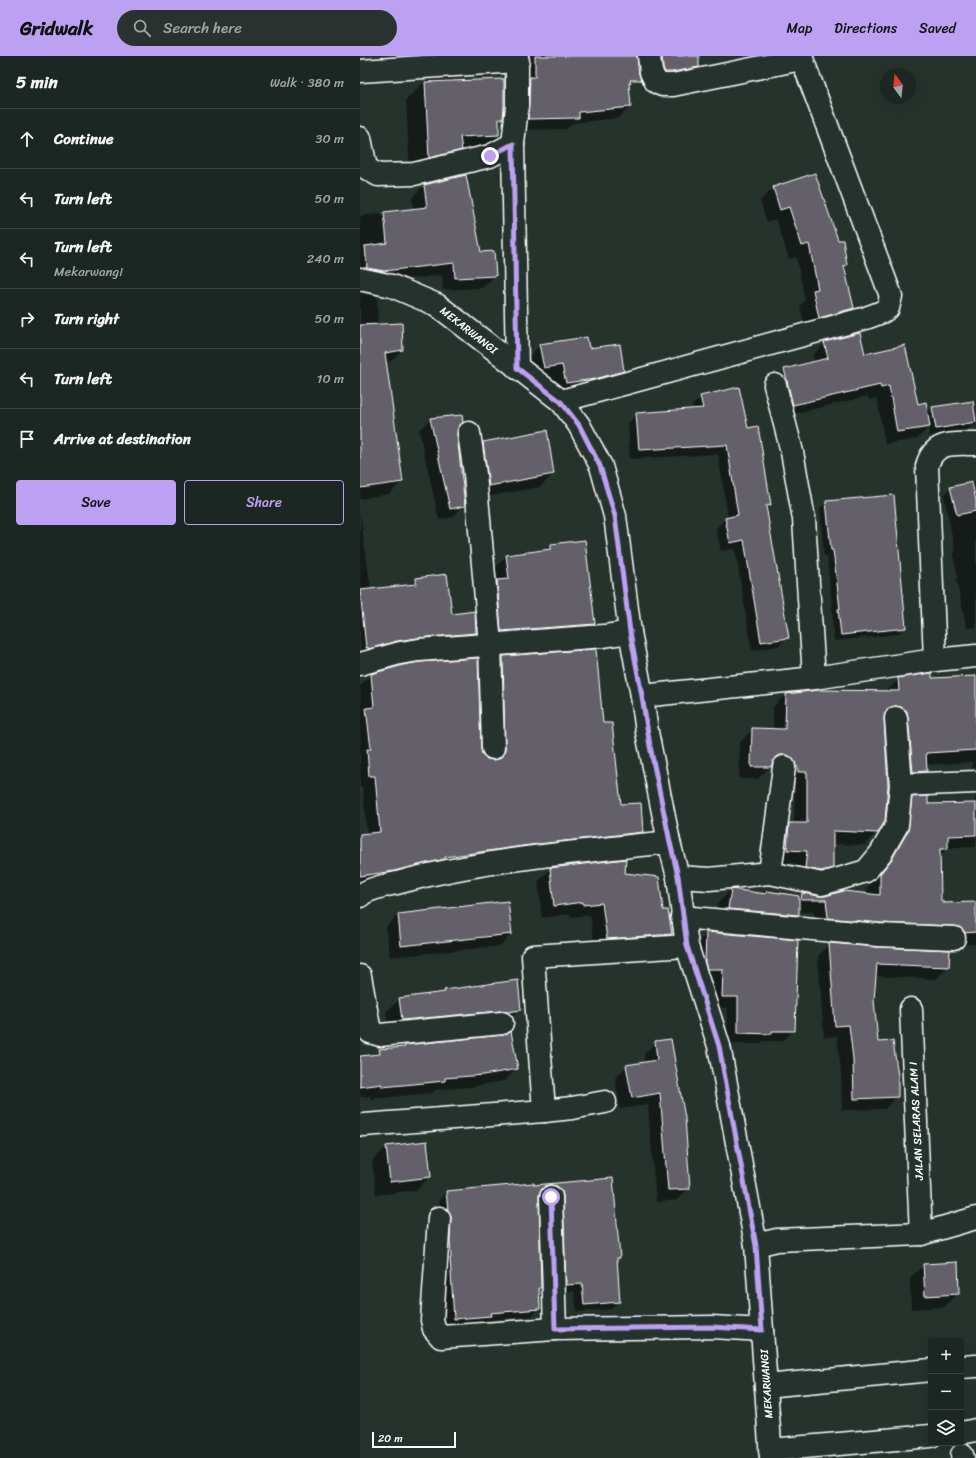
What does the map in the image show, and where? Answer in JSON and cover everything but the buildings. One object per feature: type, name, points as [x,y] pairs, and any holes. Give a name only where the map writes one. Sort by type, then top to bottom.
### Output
[{"type":"street","points":[[561,402],[866,318],[888,308],[891,296],[801,58],[673,85],[662,85],[656,82],[651,72],[649,56]]},
{"type":"street","points":[[360,71],[517,59],[517,106],[513,144],[517,368]]},
{"type":"street","points":[[360,138],[366,168],[378,175],[414,174],[475,160],[490,156],[513,144]]},
{"type":"street","name":"MEKARWANGI","points":[[360,279],[392,286],[437,305],[561,402],[579,425],[600,466],[615,516],[630,632],[647,732],[678,876],[682,917],[687,946],[719,1046],[756,1246],[771,1454]]},
{"type":"street","points":[[775,385],[792,452],[804,520],[814,678]]},
{"type":"street","points":[[469,433],[475,474],[490,644],[493,748]]},
{"type":"street","points":[[936,660],[928,466],[930,457],[940,447],[953,444],[976,444]]},
{"type":"street","points":[[360,664],[400,653],[490,644],[604,636],[630,632]]},
{"type":"street","points":[[642,696],[814,678],[936,660],[976,656]]},
{"type":"street","points":[[678,876],[709,879],[770,874],[822,884],[866,871],[881,852],[897,825],[901,785],[896,718]]},
{"type":"street","points":[[770,874],[784,767]]},
{"type":"street","points":[[901,785],[976,782]]},
{"type":"street","points":[[360,896],[383,886],[436,872],[499,862],[670,842]]},
{"type":"street","points":[[682,917],[878,935],[954,938]]},
{"type":"street","points":[[544,1111],[532,956],[687,946]]},
{"type":"street","points":[[360,976],[370,1032],[380,1035],[502,1023]]},
{"type":"street","name":"JALAN SELARAS ALAM I","points":[[911,1009],[921,1234]]},
{"type":"street","points":[[364,1125],[544,1111],[605,1102]]},
{"type":"street","points":[[551,1197],[555,1329]]},
{"type":"street","points":[[439,1218],[432,1320],[434,1329],[441,1337],[555,1329],[712,1327],[762,1330]]},
{"type":"street","points":[[756,1246],[777,1240],[921,1234],[976,1218]]},
{"type":"street","points":[[964,1367],[976,1366]]},
{"type":"street","points":[[766,1386],[928,1370]]},
{"type":"street","points":[[962,1449],[976,1430]]},
{"type":"street","points":[[771,1454],[928,1436]]},
{"type":"route","points":[[490,156],[513,144],[517,368],[561,402],[579,425],[600,466],[615,516],[630,632],[647,732],[678,876],[682,917],[687,946],[719,1046],[756,1246],[762,1330],[712,1327],[555,1329],[551,1197]]}]
